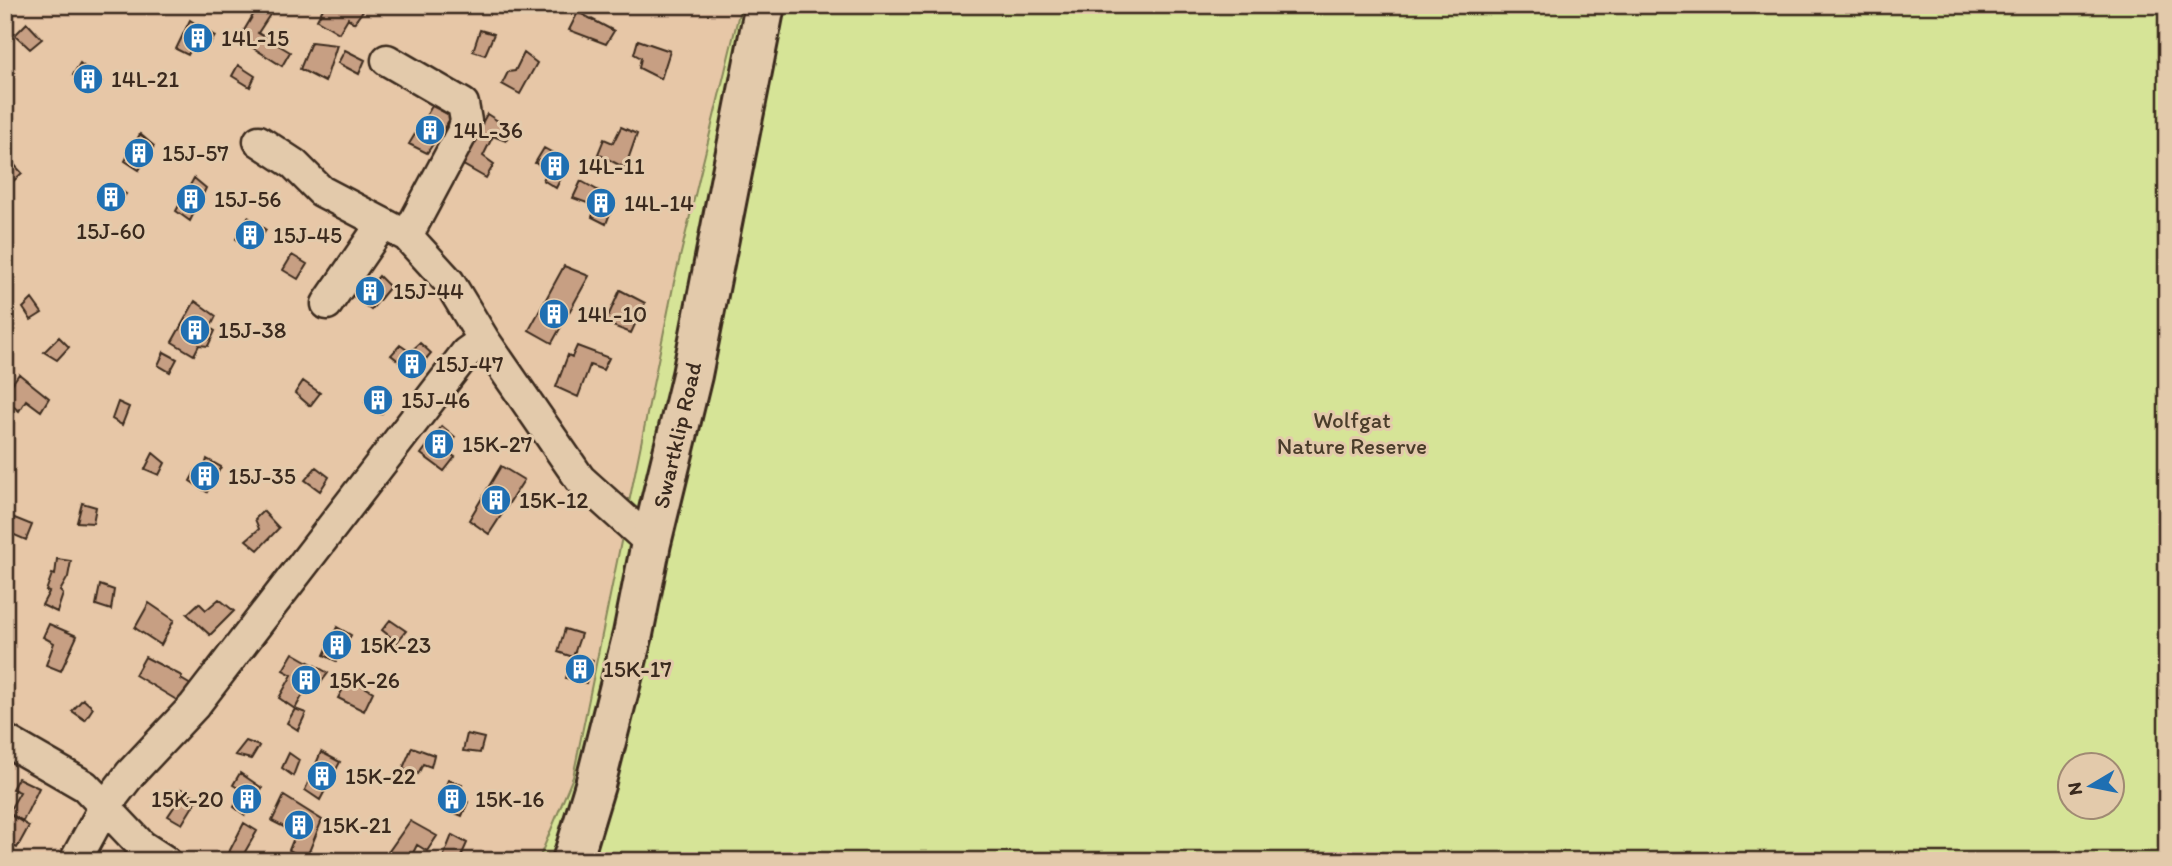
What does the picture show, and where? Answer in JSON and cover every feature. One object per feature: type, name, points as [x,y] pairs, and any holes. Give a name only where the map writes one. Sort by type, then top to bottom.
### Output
[{"type":"main road","name":"Swartklip Road","points":[[572,861],[595,785],[634,634],[651,543],[692,375],[765,5]]},
{"type":"street","points":[[327,304],[394,230],[463,131],[466,112],[463,104],[387,60]]},
{"type":"street","points":[[259,141],[294,164],[321,191],[394,230],[449,282],[484,340],[580,479],[651,543]]},
{"type":"street","points":[[75,861],[104,808],[131,773],[194,706],[466,353],[484,340]]},
{"type":"street","points":[[5,740],[85,786],[142,846],[165,861]]},
{"type":"green space","name":"Wolfgat Nature Reserve","points":[[741,5],[2167,5],[2167,861],[538,861],[573,777],[674,282]]},
{"type":"building","points":[[259,5],[273,10],[258,33],[290,52],[282,66],[239,39]]},
{"type":"building","points":[[325,5],[367,5],[354,23],[348,18],[339,33],[317,20]]},
{"type":"building","points":[[578,12],[614,31],[606,44],[569,30]]},
{"type":"building","name":"14L-15","points":[[190,20],[215,36],[210,44],[196,39],[188,55],[176,49]]},
{"type":"building","points":[[27,23],[42,39],[30,49],[15,35]]},
{"type":"building","points":[[480,30],[494,34],[485,55],[473,51]]},
{"type":"building","points":[[638,40],[670,51],[661,79],[639,68],[641,58],[634,54]]},
{"type":"building","points":[[311,42],[337,45],[325,82],[300,69]]},
{"type":"building","points":[[345,50],[365,60],[359,74],[338,63]]},
{"type":"building","points":[[524,53],[537,63],[520,94],[502,84],[508,72],[515,71]]},
{"type":"building","name":"14L-21","points":[[80,63],[102,82],[94,92],[73,75]]},
{"type":"building","points":[[238,65],[255,76],[250,87],[232,76]]},
{"type":"building","name":"14L-36","points":[[432,106],[452,116],[427,153],[409,144]]},
{"type":"building","points":[[487,114],[512,130],[506,141],[493,136],[483,156],[494,164],[486,178],[460,163]]},
{"type":"building","points":[[621,127],[637,134],[625,168],[598,154],[604,139],[613,143]]},
{"type":"building","name":"15J-57","points":[[140,134],[154,146],[139,170],[125,161]]},
{"type":"building","name":"14L-11","points":[[544,148],[569,162],[556,188],[543,180],[549,169],[535,163]]},
{"type":"building","points":[[8,158],[22,173],[8,186],[5,183]]},
{"type":"building","name":"15J-56","points":[[194,178],[206,188],[190,221],[176,211]]},
{"type":"building","name":"14L-14","points":[[581,181],[615,200],[606,224],[592,217],[596,206],[573,198]]},
{"type":"building","name":"15J-60","points":[[110,184],[126,194],[113,210],[97,201]]},
{"type":"building","name":"15J-45","points":[[248,217],[266,230],[253,249],[236,239]]},
{"type":"building","points":[[292,255],[307,264],[298,279],[283,270]]},
{"type":"building","name":"14L-10","points":[[564,266],[589,276],[552,343],[529,330]]},
{"type":"building","name":"15J-44","points":[[379,276],[390,287],[371,310],[351,294],[361,279],[370,287]]},
{"type":"building","points":[[620,290],[645,303],[631,333],[605,323]]},
{"type":"building","points":[[32,299],[42,313],[31,320],[23,308]]},
{"type":"building","name":"15J-38","points":[[195,301],[216,316],[210,328],[215,331],[208,346],[199,345],[194,355],[172,342]]},
{"type":"building","points":[[59,337],[69,347],[57,360],[44,352]]},
{"type":"building","name":"15J-47","points":[[420,343],[431,353],[414,373],[391,355],[400,345],[410,352]]},
{"type":"building","points":[[577,346],[609,358],[603,370],[590,365],[578,397],[556,387],[568,355],[572,357]]},
{"type":"building","points":[[164,352],[177,359],[170,372],[158,365]]},
{"type":"building","points":[[19,374],[49,398],[41,411],[26,400],[19,411],[5,400],[5,394]]},
{"type":"building","points":[[303,381],[320,393],[310,406],[295,393]]},
{"type":"building","name":"15J-46","points":[[377,387],[392,399],[381,414],[365,402]]},
{"type":"building","points":[[118,402],[129,407],[122,425],[112,419]]},
{"type":"building","name":"15K-27","points":[[442,426],[455,437],[446,451],[455,457],[444,471],[421,454]]},
{"type":"building","points":[[153,453],[165,463],[159,475],[145,469]]},
{"type":"building","name":"15J-35","points":[[207,459],[221,467],[207,492],[190,481],[196,470],[204,470]]},
{"type":"building","name":"15K-12","points":[[501,466],[524,480],[489,534],[469,520]]},
{"type":"building","points":[[316,467],[329,477],[320,491],[305,480]]},
{"type":"building","points":[[82,503],[96,507],[93,523],[77,522]]},
{"type":"building","points":[[263,511],[279,528],[258,550],[246,540],[259,529],[255,519]]},
{"type":"building","points":[[7,515],[32,525],[26,540],[5,531]]},
{"type":"building","points":[[57,559],[71,561],[68,577],[60,591],[63,594],[57,612],[42,605],[49,592],[46,591],[52,574],[55,575]]},
{"type":"building","points":[[100,585],[114,590],[111,610],[96,605]]},
{"type":"building","points":[[219,599],[234,611],[210,635],[187,614],[199,603],[206,610]]},
{"type":"building","points":[[149,603],[174,620],[161,645],[135,628]]},
{"type":"building","points":[[390,620],[406,631],[397,642],[382,630]]},
{"type":"building","points":[[49,624],[77,636],[61,671],[46,665],[54,643],[43,637]]},
{"type":"building","name":"15K-23","points":[[337,627],[351,635],[336,661],[324,655]]},
{"type":"building","points":[[565,629],[581,634],[573,657],[558,652]]},
{"type":"building","name":"15K-26","points":[[293,653],[328,673],[316,689],[308,685],[295,709],[279,698],[292,675],[283,670]]},
{"type":"building","name":"15K-17","points":[[574,654],[593,660],[586,683],[566,678]]},
{"type":"building","points":[[145,657],[182,676],[181,679],[191,685],[180,702],[135,675]]},
{"type":"building","points":[[349,678],[373,692],[364,711],[338,698]]},
{"type":"building","points":[[83,699],[93,708],[85,720],[72,711]]},
{"type":"building","points":[[295,709],[306,713],[298,730],[287,723]]},
{"type":"building","points":[[467,734],[484,738],[480,753],[463,751]]},
{"type":"building","points":[[246,741],[259,746],[251,759],[235,755]]},
{"type":"building","points":[[412,747],[434,755],[431,767],[423,764],[418,774],[403,768]]},
{"type":"building","name":"15K-22","points":[[321,752],[340,762],[320,800],[305,790]]},
{"type":"building","points":[[289,753],[299,760],[293,776],[282,768]]},
{"type":"building","name":"15K-20","points":[[240,773],[262,788],[245,815],[234,807],[243,791],[233,785]]},
{"type":"building","points":[[18,778],[39,788],[23,821],[8,813],[20,792],[12,789]]},
{"type":"building","name":"15K-16","points":[[448,780],[462,785],[458,797],[468,802],[462,816],[438,806]]},
{"type":"building","points":[[181,789],[198,798],[182,824],[168,816],[178,801],[174,798]]},
{"type":"building","name":"15K-21","points":[[284,796],[322,820],[306,859],[289,850],[296,833],[272,821]]},
{"type":"building","points":[[5,812],[29,826],[17,848],[5,842]]},
{"type":"building","points":[[410,821],[437,836],[427,851],[417,845],[409,861],[398,861],[387,854]]},
{"type":"building","points":[[244,823],[257,831],[242,857],[229,852]]},
{"type":"building","points":[[452,835],[467,843],[459,861],[442,860]]},
{"type":"place","name":"14L-15","points":[[198,38]]},
{"type":"place","name":"14L-21","points":[[88,79]]},
{"type":"place","name":"14L-36","points":[[430,130]]},
{"type":"place","name":"15J-57","points":[[139,153]]},
{"type":"place","name":"14L-11","points":[[555,166]]},
{"type":"place","name":"15J-60","points":[[111,197]]},
{"type":"place","name":"15J-56","points":[[191,199]]},
{"type":"place","name":"14L-14","points":[[601,203]]},
{"type":"place","name":"15J-45","points":[[250,235]]},
{"type":"place","name":"15J-44","points":[[370,291]]},
{"type":"place","name":"14L-10","points":[[554,314]]},
{"type":"place","name":"15J-38","points":[[195,330]]},
{"type":"place","name":"15J-47","points":[[412,364]]},
{"type":"place","name":"15J-46","points":[[378,400]]},
{"type":"place","name":"15K-27","points":[[439,444]]},
{"type":"place","name":"15J-35","points":[[205,476]]},
{"type":"place","name":"15K-12","points":[[496,500]]},
{"type":"place","name":"15K-23","points":[[337,645]]},
{"type":"place","name":"15K-17","points":[[580,669]]},
{"type":"place","name":"15K-26","points":[[306,680]]},
{"type":"place","name":"15K-22","points":[[322,776]]},
{"type":"place","name":"15K-20","points":[[247,799]]},
{"type":"place","name":"15K-16","points":[[452,799]]},
{"type":"place","name":"15K-21","points":[[299,825]]}]
